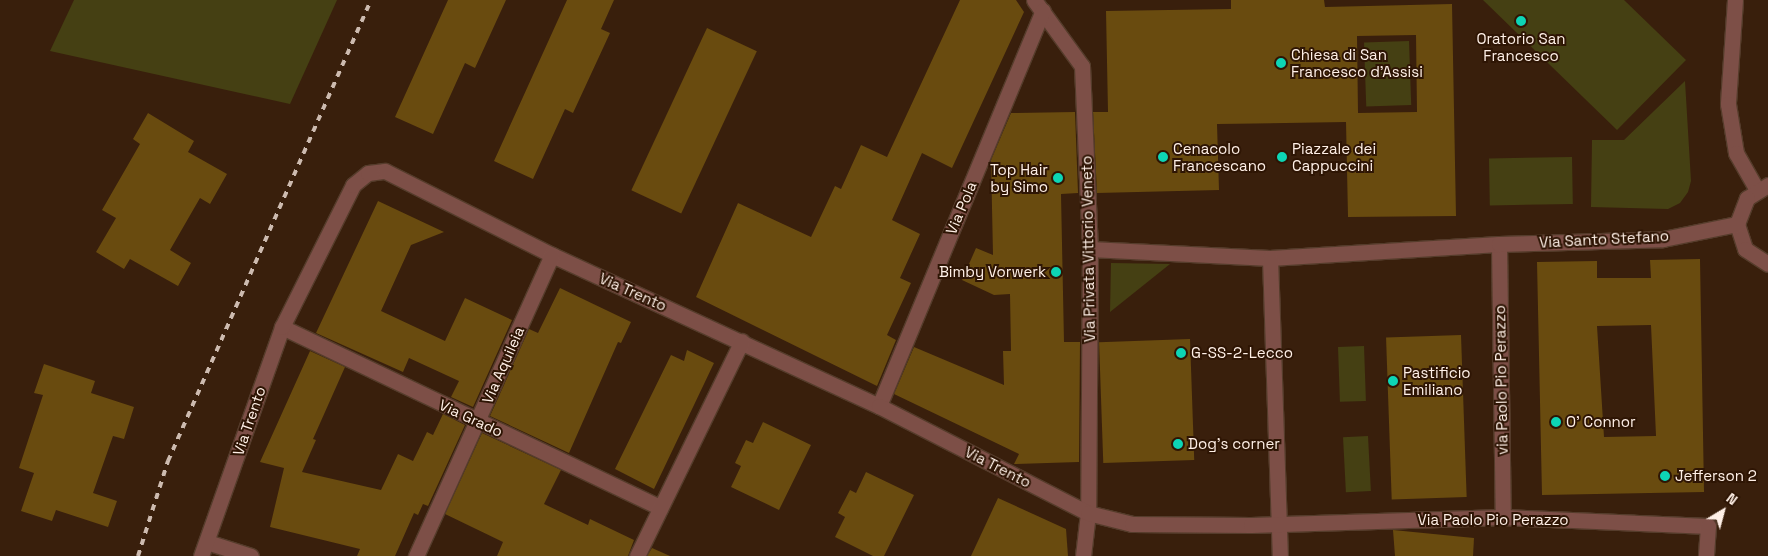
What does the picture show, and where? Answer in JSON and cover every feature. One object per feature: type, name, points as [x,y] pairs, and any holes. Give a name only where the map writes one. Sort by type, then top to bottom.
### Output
[{"type":"street","points":[[1735,0],[1729,56],[1728,104],[1736,153],[1762,188],[1740,210],[1737,224],[1746,249],[1756,259],[1768,264]]},
{"type":"street","name":"Via Privata Vittorio Veneto","points":[[1039,6],[1082,66],[1090,249],[1088,513],[1084,556]]},
{"type":"street","name":"Via Pola","points":[[879,406],[1039,6]]},
{"type":"street","name":"Via Trento","points":[[251,556],[204,549],[282,327],[354,185],[368,174],[385,171],[552,256],[742,341],[879,406],[1088,513],[1132,524],[1251,525],[1279,522]]},
{"type":"street","name":"Via Santo Stefano","points":[[1499,244],[1663,239],[1737,224]]},
{"type":"street","points":[[1090,249],[1270,258],[1499,244]]},
{"type":"street","name":"via Paolo Pio Perazzo","points":[[1499,244],[1503,517]]},
{"type":"street","name":"Via Aquileia","points":[[416,556],[552,256]]},
{"type":"street","points":[[1270,258],[1280,556]]},
{"type":"street","name":"Via Grado","points":[[282,327],[660,507]]},
{"type":"street","points":[[637,556],[742,341]]},
{"type":"street","name":"Via Paolo Pio Perazzo","points":[[1279,522],[1503,517],[1708,526],[1706,556]]},
{"type":"shaded area","points":[[74,0],[337,0],[290,104],[50,51]]},
{"type":"shaded area","points":[[1483,0],[1624,0],[1686,60],[1617,130]]},
{"type":"shaded area","points":[[1409,41],[1411,105],[1366,107],[1364,43]]},
{"type":"shaded area","points":[[1685,81],[1691,181],[1688,192],[1680,203],[1668,209],[1591,207],[1592,140],[1624,140]]},
{"type":"shaded area","points":[[1572,157],[1573,204],[1490,205],[1489,158]]},
{"type":"shaded area","points":[[1111,263],[1170,264],[1110,312]]},
{"type":"shaded area","points":[[1364,346],[1366,401],[1340,402],[1338,347]]},
{"type":"shaded area","points":[[1368,436],[1371,491],[1346,492],[1343,437]]},
{"type":"building","points":[[448,0],[506,0],[475,68],[465,63],[433,134],[395,117]]},
{"type":"building","points":[[567,0],[614,0],[601,29],[610,33],[573,113],[565,109],[533,179],[494,161]]},
{"type":"building","points":[[960,0],[1016,0],[1024,12],[952,168],[922,153],[892,220],[920,234],[900,278],[911,283],[887,335],[896,340],[877,386],[696,297],[738,203],[811,237],[835,186],[841,189],[861,145],[887,157]]},
{"type":"building","points":[[1231,0],[1324,0],[1325,7],[1452,4],[1456,216],[1348,217],[1346,122],[1217,124],[1219,190],[1097,193],[1093,112],[1108,112],[1106,11],[1231,9]],"holes":[[[1416,35],[1417,112],[1358,113],[1357,36]]]},
{"type":"building","points":[[707,28],[757,51],[681,213],[631,190]]},
{"type":"building","points":[[1075,112],[1078,193],[1061,194],[1064,342],[1080,342],[1079,462],[1014,464],[1019,454],[894,394],[914,347],[1004,385],[1003,351],[1011,351],[1010,294],[994,295],[962,280],[976,248],[993,255],[991,160],[1011,113]]},
{"type":"building","points":[[148,113],[194,141],[188,152],[227,174],[210,204],[200,198],[170,250],[191,263],[178,286],[130,259],[124,269],[96,252],[116,218],[102,210],[140,144],[133,139]]},
{"type":"building","points":[[378,201],[444,232],[411,245],[381,311],[445,341],[465,298],[512,320],[473,407],[451,397],[459,381],[409,358],[403,372],[316,333]]},
{"type":"building","points":[[1700,259],[1704,492],[1542,495],[1537,262],[1597,261],[1597,278],[1651,278],[1650,260]],"holes":[[[1651,325],[1656,436],[1604,437],[1597,326]]]},
{"type":"building","points":[[560,288],[631,322],[621,343],[618,342],[569,453],[490,416],[529,329],[538,333]]},
{"type":"building","points":[[1461,335],[1467,497],[1392,500],[1386,338]]},
{"type":"building","points":[[1190,339],[1194,460],[1103,463],[1099,342]]},
{"type":"building","points":[[687,350],[714,363],[654,489],[615,469],[671,355],[684,361]]},
{"type":"building","points":[[310,351],[345,367],[313,439],[316,440],[302,472],[381,490],[398,454],[413,461],[427,432],[433,435],[443,414],[465,425],[428,506],[423,504],[418,515],[414,513],[395,556],[357,556],[360,549],[270,527],[284,468],[260,462]]},
{"type":"building","points":[[44,364],[95,381],[91,393],[134,407],[124,439],[113,436],[93,493],[117,501],[108,527],[56,510],[52,521],[21,511],[34,473],[19,468],[43,395],[34,393]]},
{"type":"building","points":[[763,422],[811,445],[779,510],[731,487],[741,466],[735,463],[746,440],[753,443]]},
{"type":"building","points":[[482,433],[561,470],[544,504],[588,525],[590,519],[634,540],[628,556],[497,556],[503,542],[445,514]]},
{"type":"building","points":[[866,472],[914,495],[884,556],[873,556],[835,537],[845,517],[838,513],[850,490],[856,493]]},
{"type":"building","points":[[998,498],[1066,529],[1068,556],[971,556]]},
{"type":"building","points":[[1393,530],[1474,538],[1473,556],[1395,556]]},
{"type":"building","points":[[652,548],[670,556],[647,556]]},
{"type":"railway","points":[[138,556],[168,461],[371,0]]},
{"type":"place","name":"Oratorio San Francesco","points":[[1521,21]]},
{"type":"place","name":"Chiesa di San Francesco d'Assisi","points":[[1281,63]]},
{"type":"place","name":"Cenacolo Francescano","points":[[1163,157]]},
{"type":"place","name":"Piazzale dei Cappuccini","points":[[1282,157]]},
{"type":"place","name":"Top Hair by Simo","points":[[1058,178]]},
{"type":"place","name":"Bimby Vorwerk","points":[[1056,272]]},
{"type":"place","name":"G-SS-2-Lecco","points":[[1181,353]]},
{"type":"place","name":"Pastificio Emiliano","points":[[1393,381]]},
{"type":"place","name":"O' Connor","points":[[1556,422]]},
{"type":"place","name":"Dog's corner","points":[[1178,444]]},
{"type":"place","name":"Jefferson 2","points":[[1665,476]]}]
